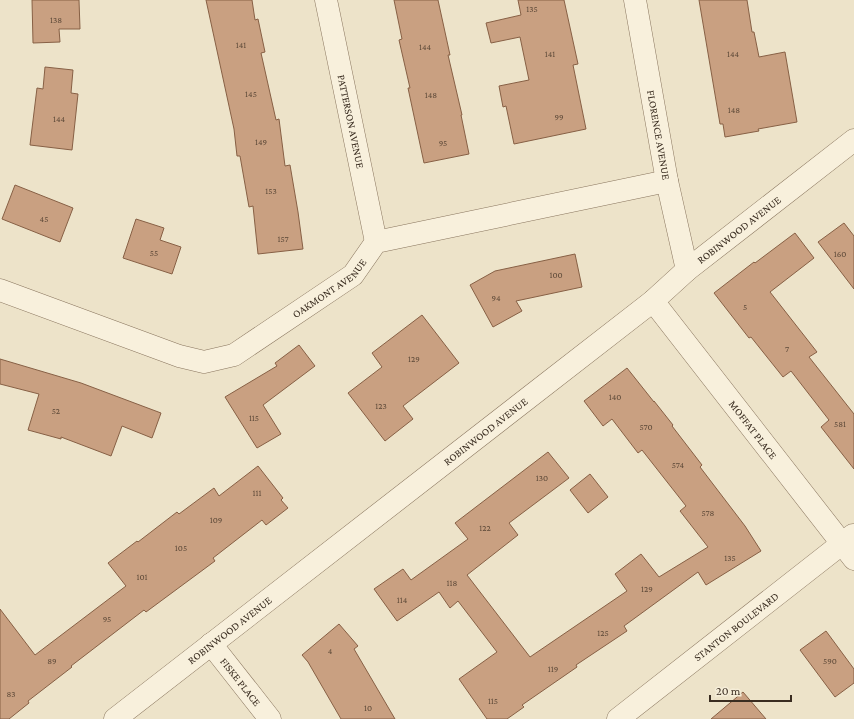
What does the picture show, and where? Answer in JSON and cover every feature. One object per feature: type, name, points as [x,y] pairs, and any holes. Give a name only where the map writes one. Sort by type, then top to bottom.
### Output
[{"type":"street","name":"PATTERSON AVENUE","points":[[326,0],[376,242]]},
{"type":"street","name":"FLORENCE AVENUE","points":[[635,0],[667,181],[687,270]]},
{"type":"street","name":"ROBINWOOD AVENUE","points":[[115,719],[653,301],[687,270],[854,140]]},
{"type":"street","points":[[376,242],[667,181]]},
{"type":"street","name":"OAKMONT AVENUE","points":[[0,290],[179,356],[204,362],[234,355],[353,275],[376,242]]},
{"type":"street","name":"MOFFAT PLACE","points":[[653,301],[850,545]]},
{"type":"street","name":"STANTON BOULEVARD","points":[[618,719],[850,545]]},
{"type":"street","name":"FISKE PLACE","points":[[211,644],[270,719]]},
{"type":"building","points":[[32,0],[79,0],[80,29],[59,29],[60,42],[33,43]]},
{"type":"building","points":[[206,0],[252,0],[255,20],[258,19],[265,52],[261,53],[276,120],[279,119],[285,166],[290,165],[303,249],[258,254],[253,206],[249,207],[240,156],[237,156],[234,129]]},
{"type":"building","points":[[394,0],[438,0],[469,154],[424,163],[408,88],[410,88],[399,40],[402,39]]},
{"type":"building","points":[[518,0],[564,0],[578,64],[573,65],[586,129],[514,144],[506,106],[503,107],[499,86],[529,80],[520,37],[491,43],[486,23],[521,15]]},
{"type":"building","points":[[699,0],[747,0],[752,32],[754,32],[759,57],[785,52],[797,122],[725,137],[723,124],[720,124]]},
{"type":"building","points":[[45,67],[73,70],[71,93],[78,94],[72,150],[30,145],[37,88],[43,89]]},
{"type":"building","points":[[15,185],[73,208],[60,242],[2,219]]},
{"type":"building","points":[[136,219],[164,228],[160,240],[181,247],[172,274],[123,258]]},
{"type":"building","points":[[844,223],[854,236],[854,289],[818,242]]},
{"type":"building","points":[[795,233],[814,258],[770,292],[817,352],[809,357],[854,414],[854,469],[821,427],[829,420],[791,371],[783,377],[751,337],[749,338],[714,293]]},
{"type":"building","points":[[575,254],[582,287],[516,301],[522,311],[493,327],[470,285],[495,271]]},
{"type":"building","points":[[422,315],[459,363],[403,406],[413,419],[385,441],[348,393],[382,367],[372,353]]},
{"type":"building","points":[[299,345],[315,366],[263,405],[281,434],[257,448],[225,397],[277,366],[275,363]]},
{"type":"building","points":[[0,359],[81,383],[161,413],[152,438],[122,426],[111,456],[61,437],[61,439],[28,430],[39,394],[0,384]]},
{"type":"building","points":[[627,368],[673,425],[672,426],[702,465],[700,467],[745,526],[761,551],[706,585],[698,572],[624,626],[627,631],[576,665],[577,667],[522,705],[524,707],[507,719],[487,719],[459,679],[497,652],[458,601],[450,608],[439,592],[397,621],[374,589],[403,569],[411,580],[468,539],[455,523],[548,452],[569,478],[509,523],[518,535],[467,575],[530,657],[627,591],[615,574],[641,554],[659,577],[708,547],[680,511],[686,506],[642,450],[638,453],[612,419],[603,426],[584,401]]},
{"type":"building","points":[[258,466],[283,498],[281,500],[288,508],[266,525],[262,520],[213,558],[215,561],[146,612],[144,610],[71,666],[72,667],[28,701],[29,703],[9,719],[0,719],[0,609],[35,655],[126,586],[108,563],[177,512],[179,514],[214,488],[219,496]]},
{"type":"building","points":[[590,474],[608,497],[588,513],[570,490]]},
{"type":"building","points":[[339,624],[358,646],[354,649],[395,719],[341,719],[308,662],[302,655]]},
{"type":"building","points":[[826,631],[854,669],[854,683],[835,697],[800,650]]},
{"type":"building","points":[[743,692],[766,719],[711,719]]}]
